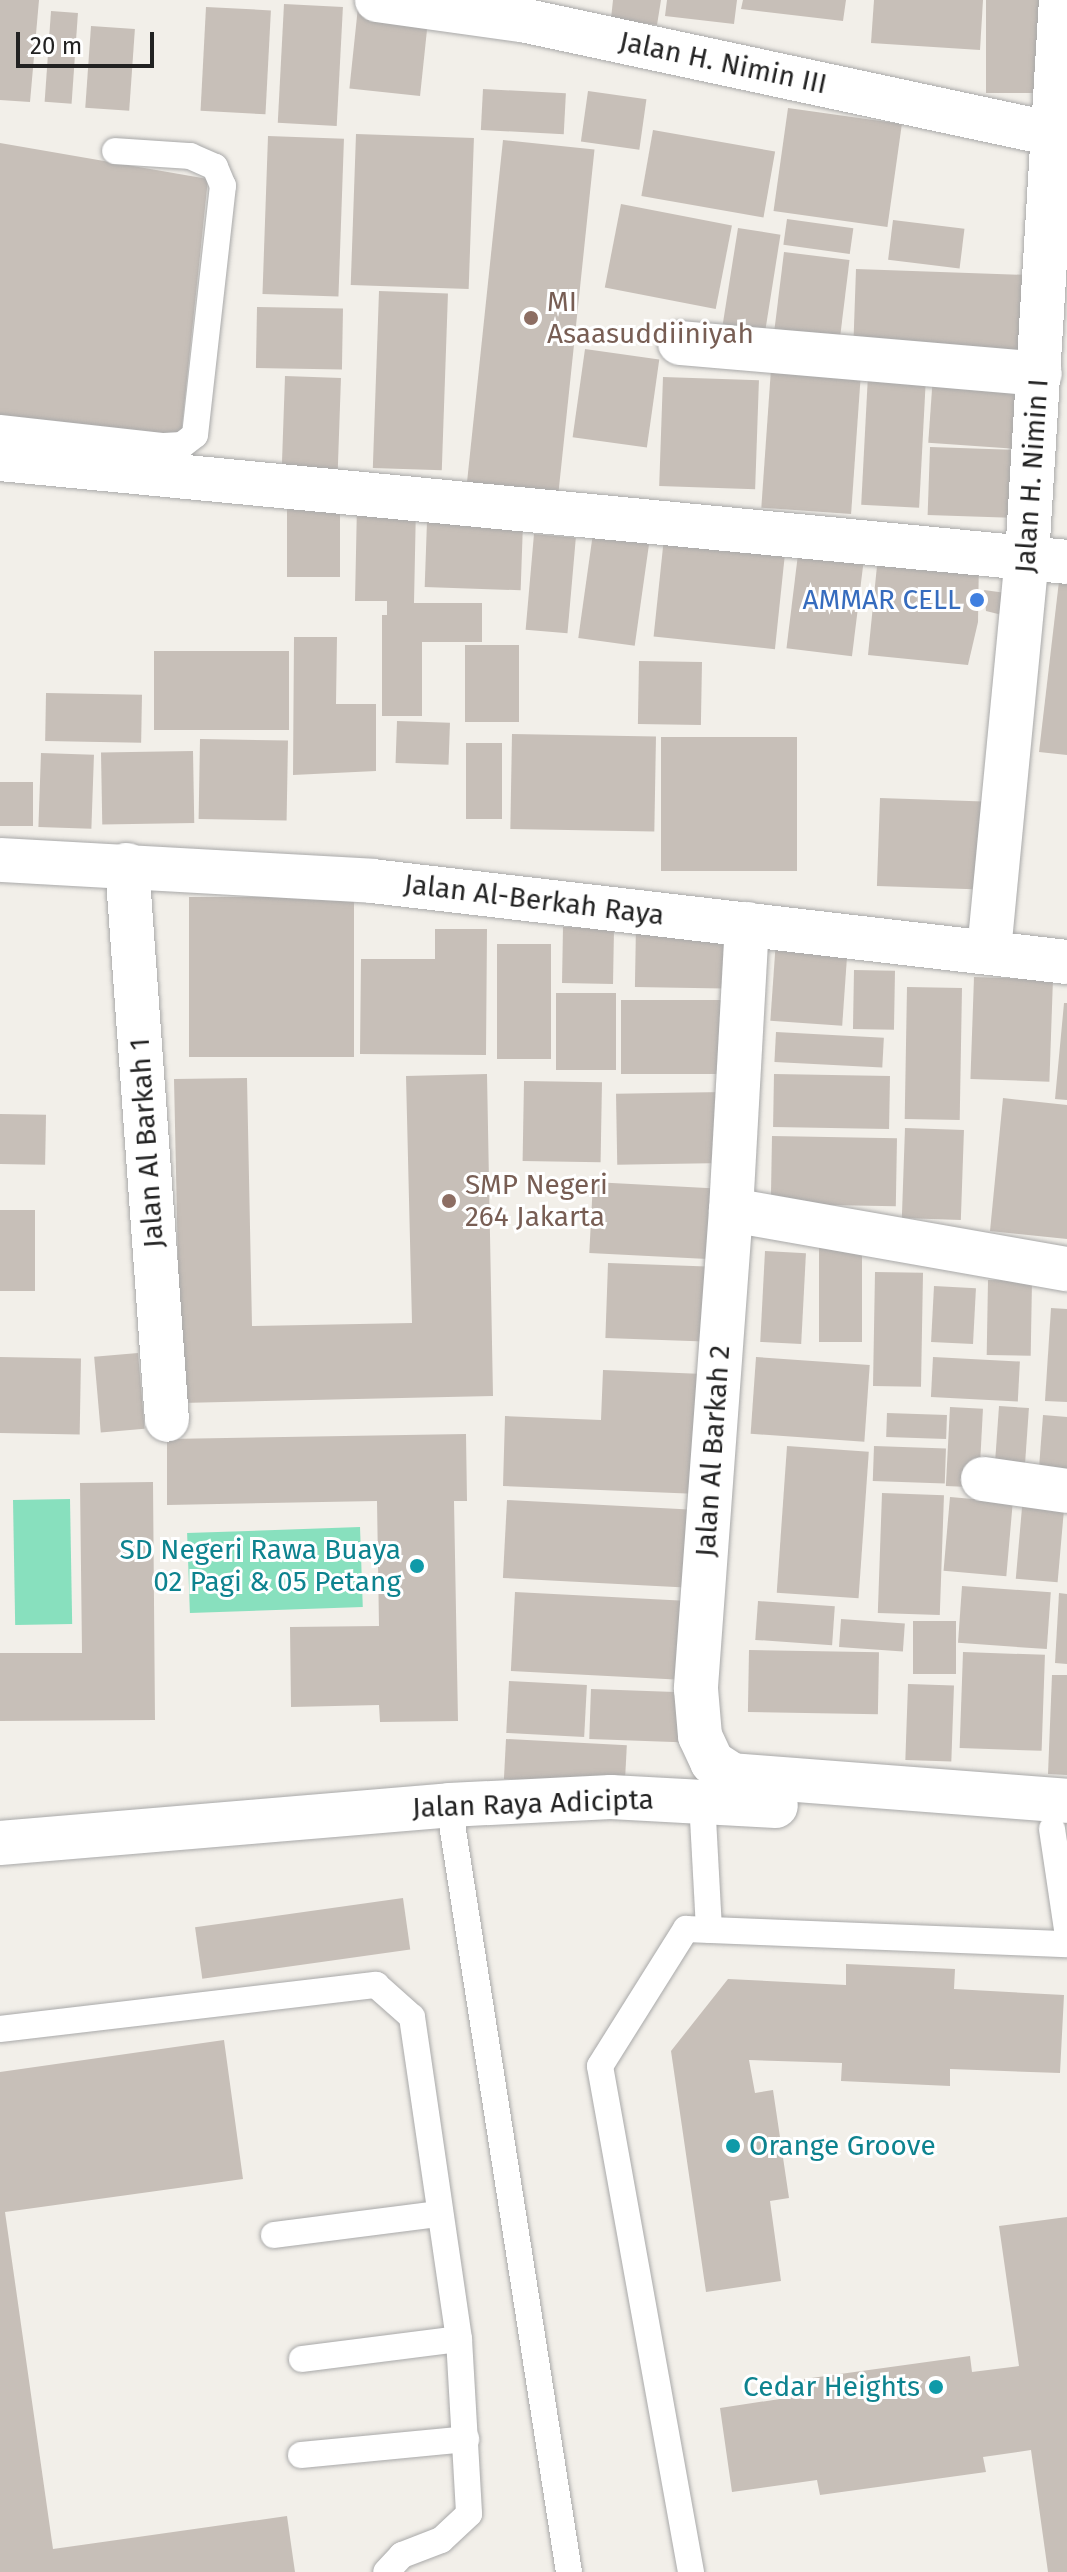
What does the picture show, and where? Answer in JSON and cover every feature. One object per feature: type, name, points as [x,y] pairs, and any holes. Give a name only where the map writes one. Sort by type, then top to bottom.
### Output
[{"type":"street","name":"Jalan H. Nimin III","points":[[377,0],[522,20],[587,16],[1059,136]]},
{"type":"street","name":"Jalan H. Nimin I","points":[[989,951],[1047,560],[1040,374],[1059,136],[1061,0]]},
{"type":"street","points":[[680,343],[1040,374]]},
{"type":"street","points":[[0,459],[1047,560]]},
{"type":"street","name":"Jalan Al-Berkah Raya","points":[[0,860],[372,881],[746,936],[989,951],[1067,962]]},
{"type":"street","name":"Jalan Al Barkah 1","points":[[127,865],[167,1420]]},
{"type":"street","name":"Jalan Al Barkah 2","points":[[746,936],[731,1210],[696,1689],[700,1736],[712,1762],[732,1775],[896,1790],[1062,1820]]},
{"type":"street","points":[[731,1210],[1067,1269]]},
{"type":"street","points":[[983,1479],[1067,1491]]},
{"type":"street","name":"Jalan Raya Adicipta","points":[[0,1843],[449,1805],[611,1797],[1062,1820]]},
{"type":"lane","points":[[0,428],[164,446],[182,445],[195,435],[223,186],[215,167],[190,156],[115,151]]},
{"type":"lane","points":[[702,1800],[709,1930]]},
{"type":"lane","points":[[449,1805],[569,2572]]},
{"type":"lane","points":[[1062,1820],[1067,1929]]},
{"type":"lane","points":[[691,2572],[600,2066],[686,1929],[1067,1944]]},
{"type":"lane","points":[[0,2029],[376,1985],[412,2017],[438,2214],[459,2339],[469,2514],[441,2540],[402,2555],[386,2572]]},
{"type":"lane","points":[[274,2235],[438,2214]]},
{"type":"lane","points":[[302,2359],[459,2339]]},
{"type":"lane","points":[[301,2455],[466,2439]]},
{"type":"green space","points":[[70,1499],[72,1624],[15,1625],[13,1500]]},
{"type":"green space","points":[[360,1527],[363,1607],[190,1613],[187,1533]]},
{"type":"building","points":[[0,0],[39,0],[30,102],[0,100]]},
{"type":"building","points":[[613,0],[661,0],[657,25],[611,19]]},
{"type":"building","points":[[667,0],[737,0],[734,24],[665,16]]},
{"type":"building","points":[[743,0],[846,0],[843,21],[741,9]]},
{"type":"building","points":[[874,0],[983,0],[980,50],[871,43]]},
{"type":"building","points":[[986,0],[1055,0],[1055,93],[986,93]]},
{"type":"building","points":[[284,4],[343,7],[337,126],[278,123]]},
{"type":"building","points":[[206,7],[271,10],[265,114],[201,111]]},
{"type":"building","points":[[358,7],[429,14],[420,96],[349,89]]},
{"type":"building","points":[[51,11],[78,13],[72,104],[45,102]]},
{"type":"building","points":[[91,26],[135,29],[129,111],[85,108]]},
{"type":"building","points":[[483,89],[566,93],[564,134],[481,130]]},
{"type":"building","points":[[588,91],[646,99],[639,150],[581,142]]},
{"type":"building","points":[[788,108],[902,124],[887,227],[774,211]]},
{"type":"building","points":[[653,130],[775,152],[763,218],[641,196]]},
{"type":"building","points":[[356,134],[474,138],[469,289],[351,285]]},
{"type":"building","points":[[268,136],[344,139],[338,297],[262,294]]},
{"type":"building","name":"MI Asaasuddiiniyah","points":[[503,140],[594,150],[558,496],[467,486]]},
{"type":"building","points":[[0,143],[208,179],[181,436],[0,419]]},
{"type":"building","points":[[621,204],[732,226],[716,309],[605,287]]},
{"type":"building","points":[[787,219],[853,228],[850,254],[783,245]]},
{"type":"building","points":[[893,220],[964,229],[960,268],[888,260]]},
{"type":"building","points":[[738,228],[780,235],[765,331],[723,324]]},
{"type":"building","points":[[784,252],[850,260],[839,344],[774,336]]},
{"type":"building","points":[[856,269],[1024,275],[1021,355],[853,349]]},
{"type":"building","points":[[379,291],[448,293],[442,470],[373,468]]},
{"type":"building","points":[[257,307],[343,309],[342,369],[256,368]]},
{"type":"building","points":[[585,349],[659,359],[647,448],[573,437]]},
{"type":"building","points":[[771,369],[861,375],[851,514],[761,508]]},
{"type":"building","points":[[868,375],[926,378],[919,508],[861,505]]},
{"type":"building","points":[[933,375],[1025,381],[1020,449],[928,443]]},
{"type":"building","points":[[285,376],[341,378],[337,480],[281,478]]},
{"type":"building","points":[[663,377],[759,380],[755,489],[659,486]]},
{"type":"building","points":[[930,447],[1026,450],[1024,518],[928,515]]},
{"type":"building","points":[[287,502],[340,502],[340,577],[287,577]]},
{"type":"building","points":[[357,504],[416,505],[414,603],[482,603],[482,642],[422,642],[422,716],[382,716],[382,615],[387,615],[387,601],[355,601]]},
{"type":"building","points":[[427,521],[523,524],[521,590],[425,587]]},
{"type":"building","points":[[594,526],[650,534],[635,646],[578,638]]},
{"type":"building","points":[[665,528],[786,541],[775,649],[654,636]]},
{"type":"building","points":[[534,534],[576,538],[567,633],[526,630]]},
{"type":"building","points":[[800,538],[866,546],[852,656],[786,648]]},
{"type":"building","points":[[879,546],[979,556],[978,622],[968,665],[868,655]]},
{"type":"building","points":[[1061,564],[1067,564],[1067,755],[1039,752]]},
{"type":"building","points":[[984,590],[1006,593],[1006,616],[986,611]]},
{"type":"building","points":[[294,637],[337,637],[336,704],[376,704],[376,771],[293,775]]},
{"type":"building","points":[[465,645],[519,645],[519,722],[465,722]]},
{"type":"building","points":[[154,651],[289,651],[289,730],[154,730]]},
{"type":"building","points":[[639,661],[702,662],[701,725],[638,724]]},
{"type":"building","points":[[46,693],[142,695],[141,743],[45,741]]},
{"type":"building","points":[[397,721],[450,723],[449,765],[396,763]]},
{"type":"building","points":[[512,734],[656,737],[654,831],[510,829]]},
{"type":"building","points":[[661,737],[797,737],[797,871],[661,871]]},
{"type":"building","points":[[200,739],[288,741],[287,821],[199,819]]},
{"type":"building","points":[[466,743],[502,743],[502,819],[466,819]]},
{"type":"building","points":[[193,751],[194,823],[102,825],[101,753]]},
{"type":"building","points":[[41,753],[94,755],[91,829],[38,827]]},
{"type":"building","points":[[0,782],[33,782],[33,826],[0,826]]},
{"type":"building","points":[[880,798],[991,802],[988,890],[877,886]]},
{"type":"building","points":[[189,897],[354,897],[354,1057],[189,1057]]},
{"type":"building","points":[[636,925],[725,927],[724,989],[635,987]]},
{"type":"building","points":[[563,927],[614,928],[613,984],[562,983]]},
{"type":"building","points":[[435,929],[487,929],[486,1055],[360,1054],[361,959],[435,959]]},
{"type":"building","points":[[776,940],[848,945],[842,1026],[770,1021]]},
{"type":"building","points":[[497,944],[551,944],[551,1059],[497,1059]]},
{"type":"building","points":[[854,970],[895,971],[894,1030],[853,1029]]},
{"type":"building","points":[[974,977],[1053,980],[1049,1082],[970,1079]]},
{"type":"building","points":[[907,987],[962,988],[960,1120],[905,1119]]},
{"type":"building","points":[[556,993],[616,993],[616,1070],[556,1070]]},
{"type":"building","points":[[621,1000],[734,1000],[734,1074],[621,1074]]},
{"type":"building","points":[[1064,1003],[1067,1003],[1067,1100],[1055,1099]]},
{"type":"building","points":[[776,1032],[884,1038],[882,1068],[774,1062]]},
{"type":"building","name":"SMP Negeri 264 Jakarta","points":[[487,1074],[493,1396],[181,1403],[174,1079],[247,1078],[252,1326],[412,1323],[406,1076]]},
{"type":"building","points":[[774,1074],[890,1076],[889,1129],[773,1127]]},
{"type":"building","points":[[524,1081],[602,1082],[601,1162],[523,1161]]},
{"type":"building","points":[[723,1092],[724,1163],[617,1165],[616,1094]]},
{"type":"building","points":[[1003,1098],[1067,1105],[1067,1239],[990,1231]]},
{"type":"building","points":[[0,1114],[46,1115],[45,1165],[0,1164]]},
{"type":"building","points":[[905,1128],[964,1130],[961,1220],[902,1218]]},
{"type":"building","points":[[772,1136],[897,1138],[896,1206],[771,1204]]},
{"type":"building","points":[[593,1182],[721,1189],[717,1260],[589,1253]]},
{"type":"building","points":[[0,1210],[35,1210],[35,1291],[0,1291]]},
{"type":"building","points":[[819,1247],[862,1247],[862,1342],[819,1342]]},
{"type":"building","points":[[765,1251],[806,1253],[801,1344],[760,1342]]},
{"type":"building","points":[[608,1263],[714,1267],[711,1342],[605,1338]]},
{"type":"building","points":[[875,1272],[923,1273],[921,1387],[873,1386]]},
{"type":"building","points":[[988,1280],[1032,1281],[1031,1356],[987,1355]]},
{"type":"building","points":[[934,1286],[976,1288],[973,1344],[931,1342]]},
{"type":"building","points":[[1051,1308],[1067,1309],[1067,1402],[1045,1401]]},
{"type":"building","points":[[138,1353],[145,1429],[101,1433],[94,1357]]},
{"type":"building","points":[[0,1357],[81,1358],[80,1434],[0,1433]]},
{"type":"building","points":[[756,1357],[870,1365],[864,1442],[751,1434]]},
{"type":"building","points":[[933,1357],[1020,1362],[1018,1401],[931,1397]]},
{"type":"building","points":[[603,1370],[704,1374],[699,1494],[503,1486],[505,1416],[601,1420]]},
{"type":"building","points":[[999,1406],[1029,1408],[1024,1476],[994,1474]]},
{"type":"building","points":[[950,1407],[983,1409],[979,1488],[946,1486]]},
{"type":"building","points":[[887,1413],[947,1415],[946,1439],[886,1437]]},
{"type":"building","points":[[1043,1415],[1067,1417],[1067,1484],[1038,1481]]},
{"type":"building","name":"SD Negeri Rawa Buaya 02 Pagi & 05 Petang","points":[[466,1434],[467,1501],[454,1501],[458,1721],[380,1722],[379,1705],[291,1707],[290,1627],[379,1626],[377,1501],[167,1505],[167,1439]]},
{"type":"building","points":[[787,1446],[869,1452],[859,1598],[777,1593]]},
{"type":"building","points":[[874,1446],[946,1449],[945,1483],[873,1481]]},
{"type":"building","points":[[153,1482],[155,1720],[0,1721],[0,1653],[82,1653],[80,1483]]},
{"type":"building","points":[[882,1493],[944,1495],[940,1615],[878,1613]]},
{"type":"building","points":[[1023,1496],[1065,1500],[1058,1582],[1016,1579]]},
{"type":"building","points":[[950,1497],[1013,1502],[1006,1576],[944,1571]]},
{"type":"building","points":[[507,1500],[694,1510],[690,1588],[503,1578]]},
{"type":"building","points":[[962,1586],[1051,1592],[1047,1649],[958,1643]]},
{"type":"building","points":[[515,1592],[694,1601],[690,1680],[511,1671]]},
{"type":"building","points":[[1059,1593],[1067,1594],[1067,1664],[1055,1663]]},
{"type":"building","points":[[758,1601],[835,1606],[832,1645],[755,1640]]},
{"type":"building","points":[[841,1619],[905,1623],[903,1651],[839,1647]]},
{"type":"building","points":[[913,1621],[956,1621],[956,1674],[913,1674]]},
{"type":"building","points":[[749,1650],[879,1652],[878,1714],[748,1712]]},
{"type":"building","points":[[963,1652],[1045,1655],[1042,1751],[960,1748]]},
{"type":"building","points":[[1052,1675],[1067,1675],[1067,1775],[1048,1774]]},
{"type":"building","points":[[509,1681],[587,1685],[584,1737],[506,1733]]},
{"type":"building","points":[[908,1684],[954,1686],[951,1762],[905,1760]]},
{"type":"building","points":[[591,1689],[689,1692],[687,1742],[589,1739]]},
{"type":"building","points":[[506,1739],[627,1745],[625,1785],[504,1779]]},
{"type":"building","points":[[403,1898],[410,1949],[202,1979],[195,1927]]},
{"type":"building","name":"Orange Groove","points":[[846,1964],[955,1969],[954,1989],[1064,1995],[1060,2073],[950,2069],[950,2086],[841,2081],[842,2063],[749,2060],[755,2093],[773,2090],[789,2198],[770,2201],[781,2281],[706,2292],[671,2051],[728,1979],[846,1985]]},
{"type":"building","points":[[224,2040],[243,2179],[5,2212],[53,2549],[287,2516],[295,2572],[0,2572],[0,2072]]},
{"type":"building","name":"Cedar Heights","points":[[1067,2217],[1067,2572],[1048,2572],[1031,2450],[983,2457],[986,2472],[820,2495],[817,2480],[732,2492],[720,2408],[806,2395],[804,2379],[970,2356],[972,2372],[1019,2366],[999,2226]]},
{"type":"place","name":"MI Asaasuddiiniyah","points":[[531,318]]},
{"type":"place","name":"AMMAR CELL","points":[[977,600]]},
{"type":"place","name":"SMP Negeri 264 Jakarta","points":[[449,1201]]},
{"type":"place","name":"SD Negeri Rawa Buaya 02 Pagi & 05 Petang","points":[[417,1566]]},
{"type":"place","name":"Orange Groove","points":[[733,2146]]},
{"type":"place","name":"Cedar Heights","points":[[936,2387]]}]
